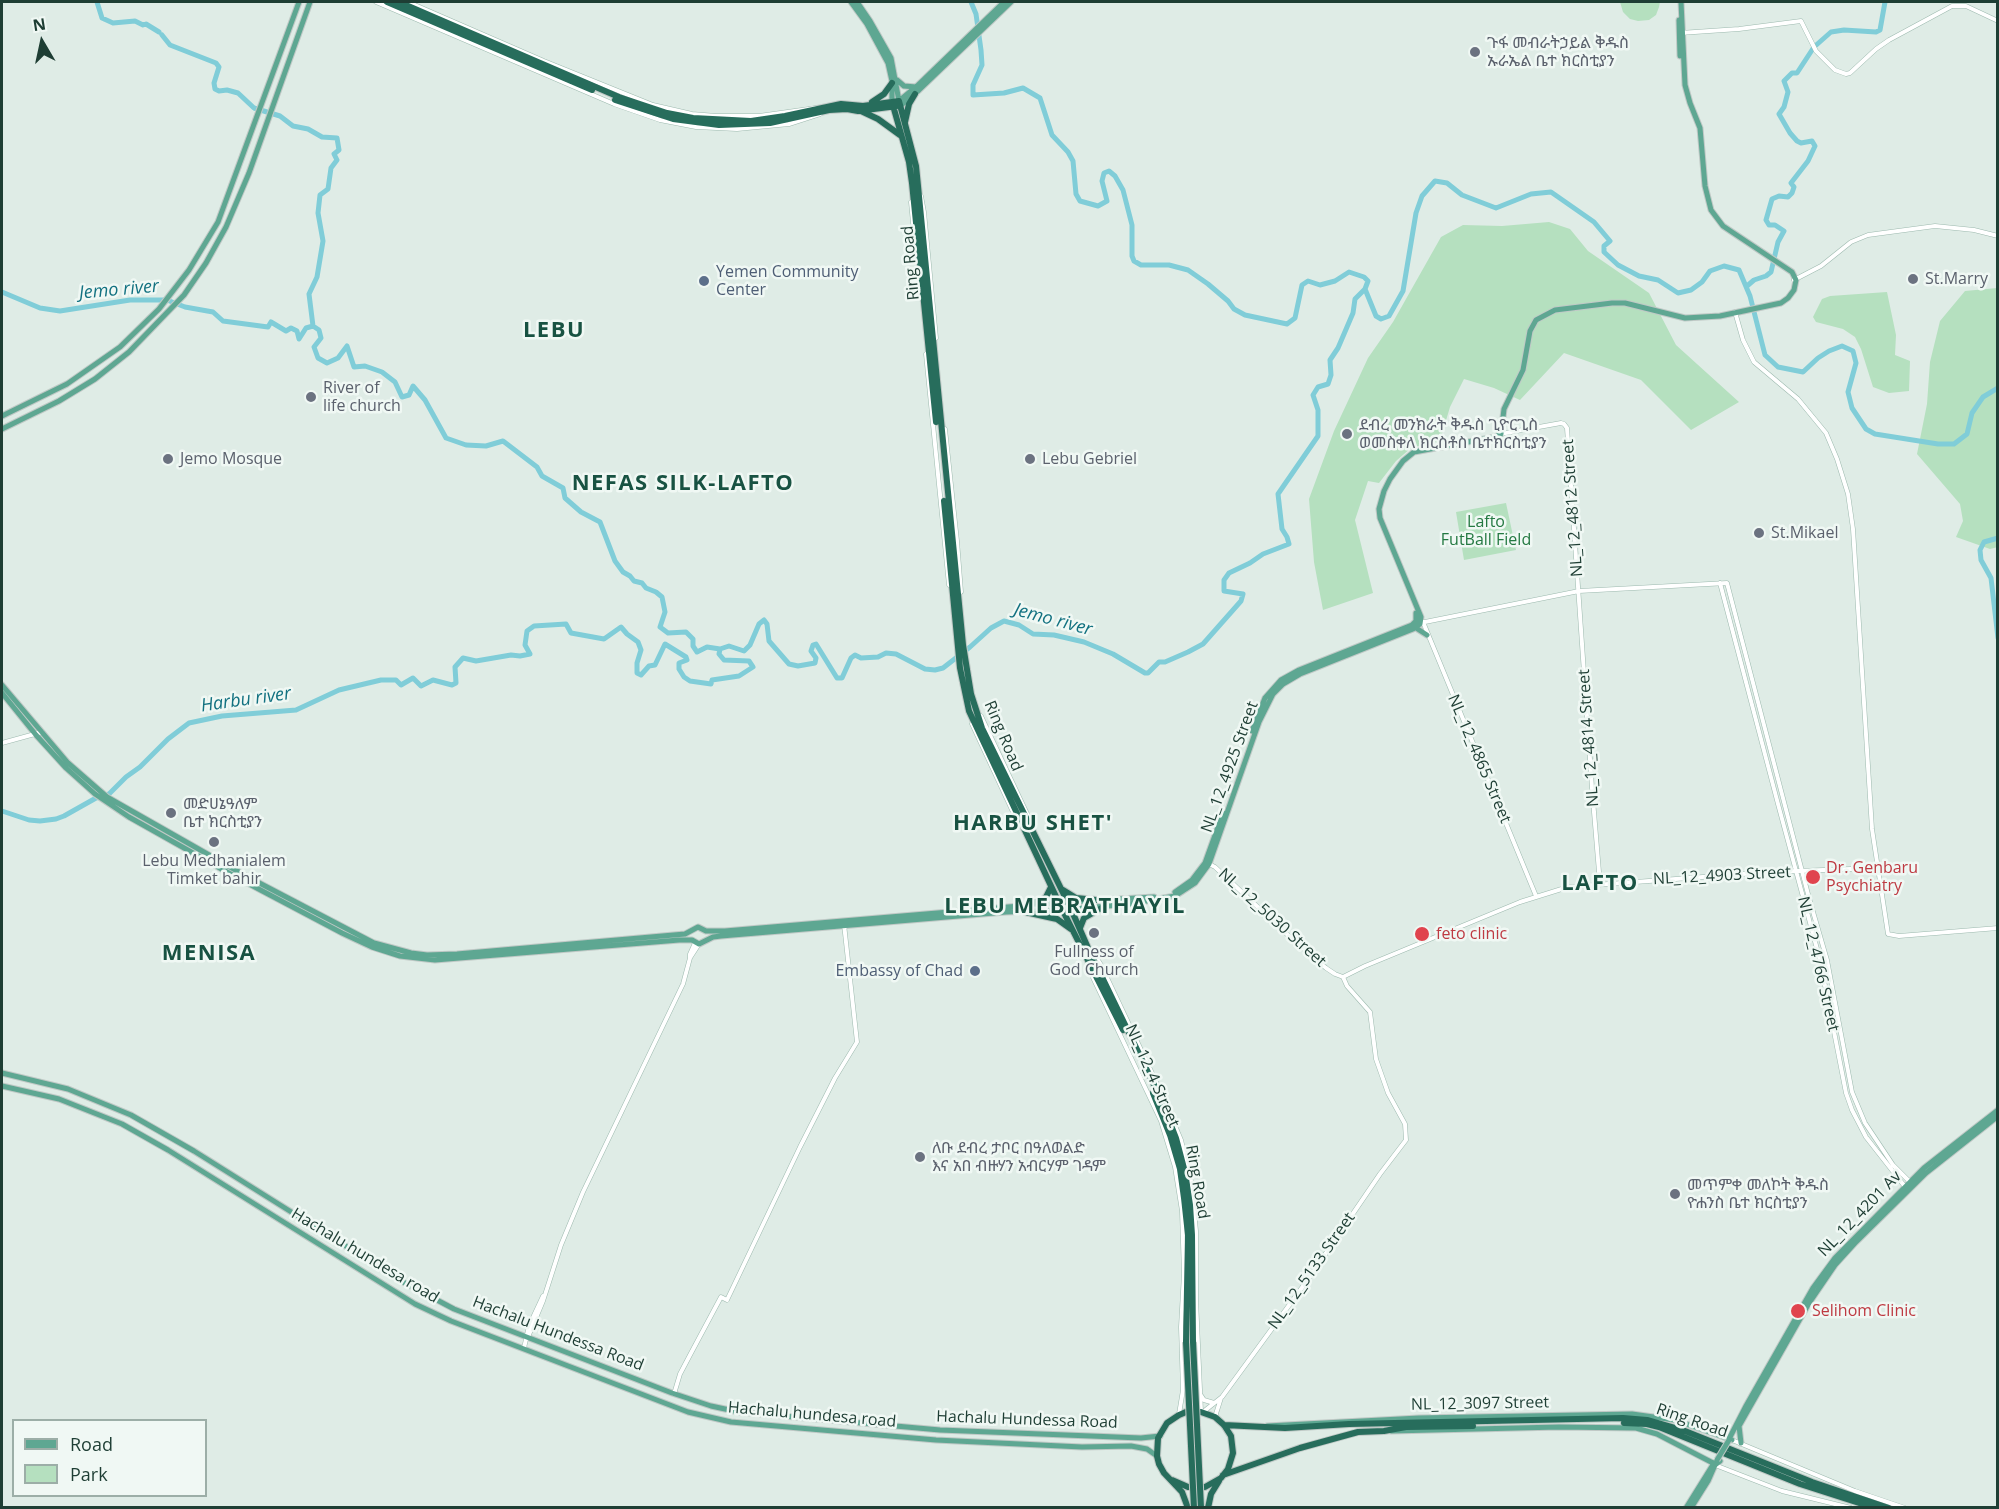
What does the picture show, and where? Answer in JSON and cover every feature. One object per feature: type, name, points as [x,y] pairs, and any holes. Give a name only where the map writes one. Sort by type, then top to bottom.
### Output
[{"type":"highway","points":[[387,2],[625,104],[673,119],[719,125],[752,125],[793,119],[841,104],[857,108],[901,135]]},
{"type":"highway","points":[[399,2],[619,97],[655,110],[693,118],[729,121],[767,119],[820,110]]},
{"type":"highway","points":[[857,108],[879,99],[894,81]]},
{"type":"highway","points":[[905,125],[909,104],[915,94]]},
{"type":"highway","points":[[857,108],[893,104]]},
{"type":"highway","name":"Ring Road","points":[[893,104],[905,125],[916,166],[915,188]]},
{"type":"highway","name":"Ring Road","points":[[893,104],[915,188],[960,647],[972,709],[1054,884],[1071,909],[1085,949],[1160,1098],[1176,1138],[1185,1172],[1190,1205],[1192,1235],[1189,1290],[1190,1342]]},
{"type":"highway","points":[[1024,909],[1046,897],[1054,884],[1076,898],[1096,900]]},
{"type":"highway","name":"Ring Road","points":[[1054,884],[1059,903],[1077,931]]},
{"type":"highway","points":[[1024,909],[1057,918],[1077,931],[1088,914],[1105,906]]},
{"type":"highway","points":[[1182,1318],[1189,1290]]},
{"type":"highway","points":[[1189,1290],[1197,1318]]},
{"type":"highway","points":[[1190,1342],[1194,1508]]},
{"type":"highway","points":[[1190,1342],[1200,1508]]},
{"type":"highway","points":[[1188,1508],[1182,1492],[1162,1469],[1156,1447],[1167,1423],[1186,1412],[1202,1412],[1215,1417],[1231,1436],[1233,1453],[1228,1469],[1211,1494],[1208,1508]]},
{"type":"highway","name":"Ring Road","points":[[1224,1425],[1285,1428],[1349,1424],[1623,1418],[1647,1420],[1686,1431],[1812,1482],[1889,1508]]},
{"type":"highway","name":"Ring Road","points":[[1222,1477],[1292,1450],[1358,1431],[1587,1423],[1647,1424],[1800,1484],[1875,1508]]},
{"type":"highway","points":[[1172,1480],[1197,1488],[1214,1483],[1222,1477]]},
{"type":"main road","points":[[2,416],[67,384],[120,347],[159,309],[189,270],[218,222],[299,2]]},
{"type":"main road","points":[[2,429],[78,390],[127,355],[184,295],[206,263],[226,227],[249,173],[310,2]]},
{"type":"main road","points":[[851,2],[867,24],[886,59],[894,81],[904,86],[917,86]]},
{"type":"main road","points":[[857,2],[889,54],[894,81],[893,104]]},
{"type":"main road","points":[[987,22],[1004,2]]},
{"type":"main road","points":[[893,104],[917,86],[1011,2]]},
{"type":"main road","points":[[1415,626],[1416,610],[1377,514],[1386,482],[1408,455],[1416,449],[1499,434],[1503,406],[1522,370],[1529,328],[1534,320],[1544,313],[1573,305],[1612,301],[1688,317],[1735,313],[1784,299],[1792,289],[1795,280],[1790,274],[1768,256],[1722,227],[1712,217],[1707,206],[1698,129],[1682,85],[1679,2]]},
{"type":"main road","points":[[893,104],[915,94],[966,42]]},
{"type":"main road","points":[[120,347],[127,355]]},
{"type":"main road","points":[[1408,455],[1390,479],[1382,498],[1379,514],[1421,617],[1422,623],[1415,626]]},
{"type":"main road","points":[[1415,626],[1427,635]]},
{"type":"main road","name":"NL_12_4925 Street","points":[[1024,909],[1063,910],[1129,904],[1175,896],[1195,883],[1207,863],[1257,716],[1269,692],[1290,674],[1415,626]]},
{"type":"main road","points":[[2,685],[66,768],[129,817],[234,876],[388,953],[423,959],[669,940],[695,942],[721,936],[844,923]]},
{"type":"main road","points":[[2,693],[39,734]]},
{"type":"main road","points":[[99,795],[107,797],[246,876],[374,943],[427,955],[457,957],[692,932],[698,927],[706,931],[725,931],[1024,909]]},
{"type":"main road","name":"NL_12_4925 Street","points":[[1024,909],[1067,902],[1135,899],[1172,893],[1192,880],[1207,863]]},
{"type":"main road","points":[[706,931],[706,940]]},
{"type":"main road","points":[[692,932],[695,942]]},
{"type":"main road","name":"Hachalu Hundessa Road","points":[[2,1073],[68,1089],[131,1115],[194,1151],[403,1282],[454,1309],[674,1394],[711,1406],[739,1412],[940,1430],[1141,1438],[1160,1436]]},
{"type":"main road","name":"Hachalu hundesa road","points":[[2,1086],[59,1099],[122,1125],[168,1150],[415,1304],[451,1321],[709,1418],[779,1427],[992,1444],[1131,1446],[1147,1449],[1157,1456]]},
{"type":"main road","name":"NL_12_4201 Av","points":[[1716,1462],[1731,1440],[1737,1425],[1822,1275],[1847,1243],[1907,1189],[1941,1154],[1998,1110]]},
{"type":"main road","name":"NL_12_4201 Av","points":[[1912,1184],[1998,1116]]},
{"type":"main road","points":[[312,1240],[321,1231]]},
{"type":"main road","points":[[397,1292],[403,1282]]},
{"type":"main road","name":"NL_12_3097 Street","points":[[1264,1426],[1419,1418],[1615,1413],[1647,1415],[1695,1426],[1731,1440]]},
{"type":"main road","points":[[779,1427],[782,1416]]},
{"type":"main road","points":[[1720,1434],[1737,1425],[1740,1443]]},
{"type":"main road","points":[[1383,1431],[1628,1427],[1657,1434],[1703,1458],[1716,1462]]},
{"type":"main road","points":[[936,1440],[940,1430]]},
{"type":"main road","points":[[1703,1458],[1707,1474]]},
{"type":"main road","points":[[1686,1508],[1716,1462]]},
{"type":"main road","points":[[1691,1508],[1716,1462]]},
{"type":"street","points":[[376,2],[614,104],[660,120],[696,127],[737,129],[789,124],[809,119],[820,110]]},
{"type":"street","points":[[408,2],[534,57],[653,105],[692,114],[725,117],[759,116],[812,107],[820,110]]},
{"type":"street","points":[[1681,32],[1739,29],[1801,21],[1816,51],[1835,70],[1846,74],[1889,40],[1952,6],[1966,6],[1998,21]]},
{"type":"street","points":[[1795,280],[1821,266],[1851,242],[1868,235],[1935,226],[1998,236]]},
{"type":"street","points":[[1735,313],[1743,340],[1754,362],[1798,399],[1821,424],[1833,446],[1844,478],[1853,529],[1872,829],[1876,868],[1888,934],[1899,936],[1998,928]]},
{"type":"street","name":"NL_12_4812 Street","points":[[1499,434],[1561,423],[1566,426],[1579,591]]},
{"type":"street","points":[[1422,623],[1579,591],[1720,583]]},
{"type":"street","name":"NL_12_4766 Street","points":[[1907,1189],[1866,1137],[1852,1110],[1840,1066],[1820,960],[1720,583],[1727,583],[1827,960],[1852,1092],[1870,1131],[1893,1165],[1912,1184]]},
{"type":"street","name":"NL_12_4814 Street","points":[[1579,591],[1600,884]]},
{"type":"street","name":"NL_12_4865 Street","points":[[1422,623],[1536,896]]},
{"type":"street","points":[[2,743],[39,734]]},
{"type":"street","name":"NL_12_5030 Street","points":[[1207,863],[1215,867],[1292,939],[1335,974],[1344,976],[1347,986],[1370,1012],[1373,1042],[1380,1074],[1405,1124],[1404,1145]]},
{"type":"street","name":"NL_12_4903 Street","points":[[1344,976],[1536,896],[1568,887],[1770,872],[1876,868]]},
{"type":"street","points":[[674,1394],[680,1374],[721,1297],[727,1300],[790,1166],[835,1078],[857,1042],[844,923]]},
{"type":"street","points":[[524,1348],[583,1192],[678,995],[695,942]]},
{"type":"street","points":[[1085,949],[1084,958],[1089,970],[1161,1121],[1175,1167],[1184,1232],[1183,1390],[1179,1415]]},
{"type":"street","name":"NL_12_4 Street","points":[[1085,949],[1101,965],[1160,1090],[1180,1140],[1191,1181],[1202,1412]]},
{"type":"street","name":"NL_12_5133 Street","points":[[1222,1397],[1309,1278],[1380,1174],[1404,1145]]},
{"type":"street","points":[[1200,1393],[1204,1400],[1214,1403]]},
{"type":"street","points":[[1202,1412],[1222,1397]]},
{"type":"street","points":[[1215,1417],[1222,1397]]},
{"type":"street","points":[[1731,1440],[1856,1491],[1905,1508]]},
{"type":"street","points":[[1716,1462],[1782,1491],[1851,1508]]},
{"type":"green space","points":[[1620,2],[1660,2],[1656,15],[1649,20],[1638,21],[1630,19],[1623,12]]},
{"type":"green space","points":[[1549,222],[1570,229],[1588,251],[1649,293],[1676,345],[1739,402],[1691,430],[1641,380],[1564,353],[1520,400],[1494,388],[1464,379],[1450,407],[1440,441],[1411,448],[1396,461],[1379,483],[1368,481],[1355,520],[1373,593],[1323,610],[1314,562],[1309,499],[1334,431],[1368,358],[1393,322],[1441,237],[1463,225],[1502,226]]},
{"type":"green space","points":[[1997,288],[1998,547],[1990,549],[1956,537],[1963,521],[1960,504],[1917,454],[1927,404],[1930,362],[1940,321],[1965,291]]},
{"type":"green space","points":[[1887,292],[1896,335],[1895,355],[1910,361],[1909,391],[1889,393],[1873,387],[1855,337],[1843,329],[1816,322],[1813,317],[1822,299],[1830,296]]},
{"type":"green space","name":"Lafto FutBall Field","points":[[1506,503],[1516,550],[1464,560],[1456,512]]},
{"type":"waterway","points":[[97,2],[102,18],[113,23],[135,21],[146,24],[159,32]]},
{"type":"waterway","points":[[971,2],[976,14],[982,65],[973,85],[973,95],[1004,93],[1023,88],[1040,98],[1052,135],[1073,161],[1076,194],[1080,201],[1098,206],[1107,201],[1102,181],[1104,173],[1109,171],[1115,176],[1123,190],[1132,225],[1134,261],[1141,265],[1169,265],[1188,270],[1208,284],[1234,309],[1245,315],[1287,324],[1295,318],[1302,285],[1308,281],[1320,285],[1335,281],[1349,272],[1364,277],[1368,281],[1365,289],[1376,316],[1381,319],[1389,316],[1403,291],[1416,213],[1422,196],[1435,181],[1447,183],[1462,195],[1496,208],[1531,194],[1551,192],[1594,222],[1610,241],[1604,246],[1604,252],[1618,265],[1639,276],[1658,280],[1678,293],[1691,290],[1702,282],[1710,271],[1724,266],[1739,270],[1750,296],[1765,355],[1778,367],[1803,372],[1829,351],[1842,346],[1853,351],[1856,363],[1848,392],[1852,408],[1866,429],[1875,434],[1938,444],[1954,444],[1967,434],[1972,413],[1983,397],[1998,388]]},
{"type":"waterway","points":[[1747,286],[1771,272],[1778,242],[1784,231],[1775,225],[1769,225],[1766,220],[1772,199],[1779,196],[1788,197],[1792,193],[1794,187],[1791,183],[1808,161],[1815,146],[1812,141],[1801,143],[1797,141],[1779,114],[1784,107],[1788,92],[1784,81],[1792,73],[1797,73],[1814,47],[1831,32],[1844,30],[1876,32],[1880,30],[1885,2]]},
{"type":"waterway","points":[[162,35],[170,45],[216,63],[219,67],[214,83],[215,89],[238,93],[254,108],[280,116],[293,126],[308,129],[322,137],[337,138],[339,150],[334,154],[337,160],[331,168],[328,189],[320,195],[318,213],[323,241],[317,277],[309,294],[313,326]]},
{"type":"waterway","name":"Jemo river","points":[[2,292],[40,308],[60,311],[130,300],[167,300],[185,307],[213,312],[223,321],[268,327],[271,322],[286,331],[291,328],[297,331],[299,339],[306,328],[313,326],[319,330],[321,338],[314,347],[318,358],[327,363],[338,358],[347,346],[354,367],[365,366],[382,372],[395,382],[402,397],[409,395],[413,386],[425,400],[446,438],[466,445],[486,446],[503,441],[537,467],[542,476],[563,488],[565,498],[581,512],[600,522],[615,561],[623,572],[662,597],[665,612],[660,627],[668,633],[686,632],[693,639],[693,646],[697,652],[707,647],[720,649],[729,646],[744,651],[750,645],[759,624],[764,620],[767,624],[769,641],[789,664],[798,666],[815,663],[816,658],[811,651],[813,645],[816,644],[837,678],[842,678],[851,658],[855,655],[861,658],[878,657],[886,653],[896,654],[925,669],[943,668],[991,628],[1004,621],[1019,625],[1033,634],[1054,635],[1084,642],[1113,654],[1145,673],[1148,673],[1159,662],[1165,662],[1203,644],[1241,601],[1243,594],[1224,591],[1224,580],[1229,573],[1263,554],[1289,544],[1282,529],[1278,494],[1318,436],[1318,410],[1313,395],[1318,387],[1328,384],[1331,375],[1330,360],[1338,348],[1353,313],[1355,299],[1365,289]]},
{"type":"waterway","points":[[1998,538],[1984,542],[1980,550],[1981,560],[1991,578],[1998,638]]},
{"type":"waterway","name":"Harbu river","points":[[2,811],[29,820],[40,821],[64,816],[96,798],[109,794],[168,739],[189,723],[222,716],[296,710],[339,690],[381,680],[396,680],[401,685],[413,678],[421,686],[433,680],[452,685],[456,683],[455,667],[463,658],[476,661],[530,654],[525,645],[527,631],[534,626],[566,624],[571,633],[604,639],[621,627],[638,642],[641,650],[637,673],[641,675],[649,666],[655,665],[665,644],[686,657],[687,660],[679,663],[679,669],[690,681],[711,684],[712,680],[739,676],[753,667],[749,661],[724,660],[719,654],[720,649]]},
{"type":"place","name":"ጉፋ መብራትኃይል ቅዱስ ኡራኤል ቤተ ክርስቲያን","points":[[1475,52]]},
{"type":"place","name":"St.Marry","points":[[1913,279]]},
{"type":"place","name":"Yemen Community Center","points":[[704,281]]},
{"type":"place","name":"River of life church","points":[[311,397]]},
{"type":"place","name":"ደብረ መንክራት ቅዱስ ጊዮርጊስ ወመስቀለ ክርስቶስ ቤተክርስቲያን","points":[[1347,434]]},
{"type":"place","name":"Jemo Mosque","points":[[168,459]]},
{"type":"place","name":"Lebu Gebriel","points":[[1030,459]]},
{"type":"place","name":"St.Mikael","points":[[1759,533]]},
{"type":"place","name":"መድሀኔዓለም ቤተ ክርስቲያን","points":[[171,813]]},
{"type":"place","name":"Lebu Medhanialem Timket bahir","points":[[214,842]]},
{"type":"place","name":"Dr. Genbaru Psychiatry","points":[[1813,877]]},
{"type":"place","name":"Fullness of God Church","points":[[1094,933]]},
{"type":"place","name":"feto clinic","points":[[1422,934]]},
{"type":"place","name":"Embassy of Chad","points":[[975,971]]},
{"type":"place","name":"ለቡ ደብረ ታቦር በዓለወልድ እና አበ ብዙሃን አብርሃም ገዳም","points":[[920,1157]]},
{"type":"place","name":"መጥምቀ መለኮት ቅዱስ ዮሐንስ ቤተ ክርስቲያን","points":[[1675,1194]]},
{"type":"place","name":"Selihom Clinic","points":[[1798,1311]]},
{"type":"district","name":"LEBU","points":[[554,331]]},
{"type":"district","name":"NEFAS SILK-LAFTO","points":[[683,484]]},
{"type":"district","name":"HARBU SHET'","points":[[1033,824]]},
{"type":"district","name":"LAFTO","points":[[1600,884]]},
{"type":"district","name":"LEBU MEBRATHAYIL","points":[[1065,907]]},
{"type":"district","name":"MENISA","points":[[209,954]]}]
